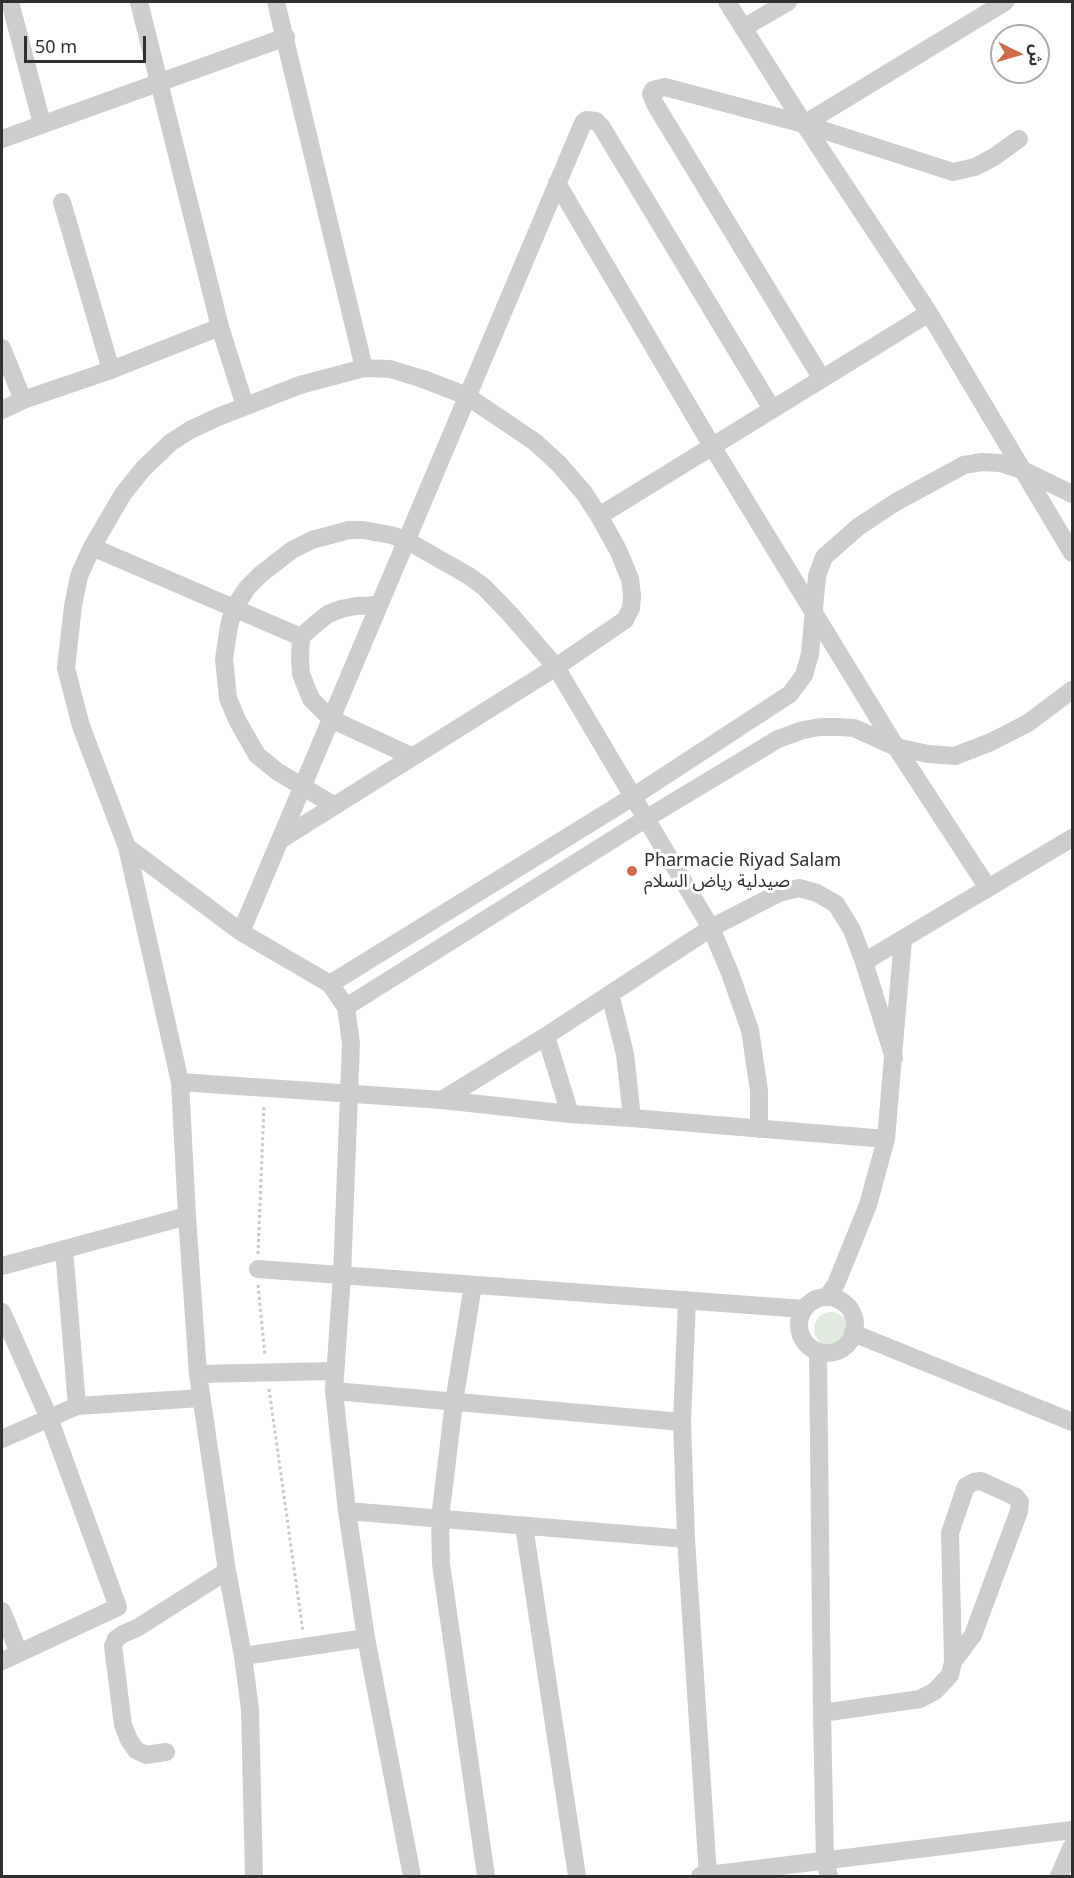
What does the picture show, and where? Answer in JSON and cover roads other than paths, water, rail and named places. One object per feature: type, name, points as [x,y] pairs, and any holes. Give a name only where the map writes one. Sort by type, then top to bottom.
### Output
[{"type":"street","points":[[10,2],[42,124]]},
{"type":"street","points":[[139,2],[220,327],[245,405]]},
{"type":"street","points":[[276,2],[364,368]]},
{"type":"street","points":[[727,2],[804,124],[929,313],[1072,553]]},
{"type":"street","points":[[743,28],[788,2]]},
{"type":"street","points":[[804,124],[1005,2]]},
{"type":"street","points":[[2,139],[286,37]]},
{"type":"street","points":[[822,379],[655,104],[651,92],[654,88],[665,87],[804,124],[953,172],[975,167],[1019,139]]},
{"type":"street","points":[[241,932],[557,183],[583,123],[589,119],[596,121],[772,409]]},
{"type":"street","points":[[557,183],[712,446],[814,613],[896,747],[988,888]]},
{"type":"street","points":[[62,202],[111,370]]},
{"type":"street","points":[[599,516],[929,313]]},
{"type":"street","points":[[2,410],[23,400],[111,370],[220,327]]},
{"type":"street","points":[[2,348],[23,400]]},
{"type":"street","points":[[254,1876],[250,1709],[198,1374],[186,1216],[180,1082],[127,847],[81,726],[66,668],[79,576],[92,547],[123,494],[143,469],[170,443],[190,430],[245,405],[300,385],[364,368],[390,369],[467,396],[535,442],[572,478],[599,516],[618,550],[630,579],[631,608],[625,620],[556,667],[280,840]]},
{"type":"street","points":[[330,984],[634,796],[790,694],[804,675],[810,654],[817,576],[824,557],[858,527],[896,502],[964,465],[982,462],[1000,463],[1025,471],[1072,494]]},
{"type":"street","points":[[335,806],[278,772],[257,755],[237,720],[228,698],[224,659],[234,608],[247,588],[274,562],[312,540],[349,530],[363,530],[406,540],[469,576],[484,587],[510,614],[556,667],[711,928],[750,1030],[759,1091],[759,1129]]},
{"type":"street","points":[[92,547],[301,637]]},
{"type":"street","points":[[379,605],[356,606],[328,615],[301,637],[302,674],[311,699],[331,719],[412,757]]},
{"type":"street","points":[[346,1007],[647,818],[778,739],[820,727],[854,728],[896,747],[928,754],[955,756],[991,742],[1028,723],[1072,690]]},
{"type":"street","points":[[864,962],[1072,838]]},
{"type":"street","points":[[127,847],[241,932],[330,984],[346,1007],[351,1044],[342,1275],[334,1391],[347,1511],[366,1638],[412,1876]]},
{"type":"street","points":[[442,1100],[546,1036],[711,928],[778,893],[799,888],[817,893],[836,904],[852,930],[894,1058]]},
{"type":"street","points":[[827,1297],[836,1284],[868,1204],[886,1139],[903,939]]},
{"type":"street","points":[[610,994],[625,1054],[632,1118]]},
{"type":"street","points":[[546,1036],[570,1114]]},
{"type":"street","points":[[180,1082],[442,1100],[570,1114],[886,1139]]},
{"type":"street","points":[[2,1266],[186,1216]]},
{"type":"street","points":[[64,1249],[77,1406]]},
{"type":"street","points":[[258,1269],[804,1309]]},
{"type":"street","points":[[473,1285],[454,1402],[440,1519],[441,1564],[486,1876]]},
{"type":"street","points":[[827,1297],[846,1304],[855,1323],[850,1341],[835,1352],[818,1351],[804,1341],[800,1334],[800,1317],[804,1309],[814,1300],[827,1297]]},
{"type":"street","points":[[687,1300],[682,1422],[705,1876],[827,1869],[1072,1830]]},
{"type":"street","points":[[2,1312],[49,1418],[118,1607],[2,1661]]},
{"type":"street","points":[[854,1333],[1072,1422]]},
{"type":"street","points":[[818,1351],[822,1713],[827,1869]]},
{"type":"street","points":[[198,1374],[334,1371]]},
{"type":"street","points":[[334,1391],[682,1422]]},
{"type":"street","points":[[2,1439],[77,1406],[201,1398]]},
{"type":"street","points":[[822,1713],[920,1699],[943,1684],[950,1675],[953,1662],[950,1533],[966,1486],[981,1481],[1016,1497],[1020,1502],[1019,1511],[973,1635],[953,1662]]},
{"type":"street","points":[[347,1511],[687,1539]]},
{"type":"street","points":[[524,1526],[578,1876]]},
{"type":"street","points":[[166,1752],[146,1755],[136,1750],[129,1740],[123,1725],[113,1646],[116,1639],[123,1634],[137,1628],[227,1571]]},
{"type":"street","points":[[2,1611],[19,1653]]},
{"type":"street","points":[[243,1656],[366,1638]]},
{"type":"street","points":[[1059,1876],[1072,1846]]},
{"type":"place","name":"Pharmacie Riyad Salam صيدلية رياض السلام","points":[[632,871]]}]
